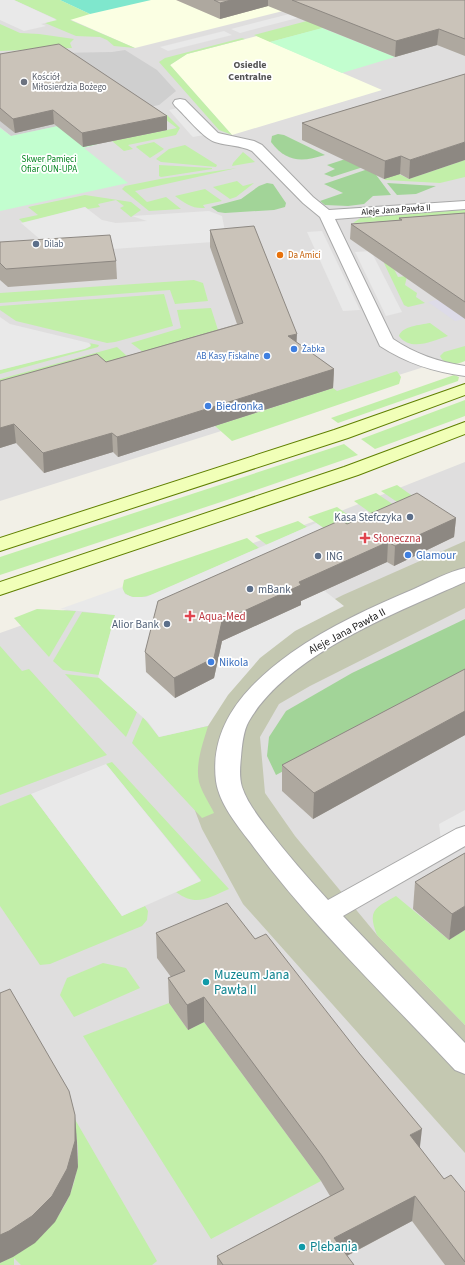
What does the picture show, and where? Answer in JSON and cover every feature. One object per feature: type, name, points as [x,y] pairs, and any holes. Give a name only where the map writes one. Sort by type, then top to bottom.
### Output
[{"type":"main road","points":[[0,545],[341,434],[465,389]]},
{"type":"main road","points":[[0,589],[351,471],[465,428]]},
{"type":"street","points":[[180,103],[213,136],[249,144],[260,150],[308,200],[326,215],[386,342],[410,357],[453,370],[465,371]]},
{"type":"street","name":"Aleje Jana Pawła II","points":[[326,215],[465,205]]},
{"type":"street","name":"Aleje Jana Pawła II","points":[[465,574],[357,624],[317,645],[279,673],[255,696],[237,721],[228,753],[229,787],[246,820],[292,878],[465,1062]]},
{"type":"street","points":[[325,914],[465,834]]},
{"type":"shaded area","points":[[0,0],[465,0],[465,354],[0,501]]},
{"type":"shaded area","points":[[0,0],[14,0],[57,20],[41,24],[46,26],[24,31],[0,20]]},
{"type":"shaded area","points":[[26,0],[327,0],[135,48]]},
{"type":"shaded area","points":[[344,0],[359,2],[240,33],[231,29]]},
{"type":"shaded area","points":[[224,31],[232,35],[168,51],[160,47]]},
{"type":"shaded area","points":[[257,36],[382,90],[232,135],[170,65],[187,54]]},
{"type":"shaded area","points":[[125,50],[157,70],[176,91],[159,105],[11,136],[0,127],[0,54],[112,52]]},
{"type":"shaded area","points":[[178,108],[204,135],[193,137],[190,134],[169,110]]},
{"type":"shaded area","points":[[85,207],[102,220],[116,223],[147,221],[132,216],[209,211],[222,216],[227,241],[56,253],[21,223]]},
{"type":"shaded area","points":[[322,231],[360,310],[343,311],[307,232]]},
{"type":"shaded area","points":[[371,251],[402,312],[386,316],[355,252]]},
{"type":"shaded area","points":[[465,292],[465,319],[455,321],[428,302]]},
{"type":"shaded area","points":[[0,317],[10,324],[89,343],[91,346],[85,349],[0,370]]},
{"type":"shaded area","points":[[465,462],[465,1265],[0,1265],[0,633],[318,520]]},
{"type":"shaded area","points":[[316,523],[340,539],[295,568],[344,606],[295,631],[260,658],[228,695],[208,726],[159,737],[148,722],[98,677],[115,615],[60,609],[122,587],[125,594],[132,597],[146,597]]},
{"type":"shaded area","points":[[465,541],[465,608],[310,686],[279,704],[260,737],[265,793],[295,836],[377,935],[465,1025],[465,1153],[243,904],[202,829],[183,779],[193,727],[287,623],[343,595]]},
{"type":"shaded area","points":[[106,764],[201,881],[122,916],[31,794]]},
{"type":"shaded area","points":[[465,810],[465,834],[442,848],[439,824]]},
{"type":"green space","points":[[14,0],[60,0],[90,14],[70,20],[135,48],[114,46],[107,40],[100,37],[76,36],[45,23],[56,19]]},
{"type":"green space","points":[[60,0],[151,0],[90,14]]},
{"type":"green space","points":[[386,0],[392,10],[270,42],[254,35]]},
{"type":"green space","points":[[0,24],[20,33],[74,39],[70,43],[72,48],[0,51]]},
{"type":"green space","points":[[322,28],[395,57],[342,73],[270,42]]},
{"type":"green space","points":[[242,38],[245,39],[187,54],[170,65],[232,135],[219,130],[159,62],[165,58]]},
{"type":"green space","points":[[158,114],[167,115],[180,128],[176,135],[128,145],[133,149],[124,151],[112,141],[177,128]]},
{"type":"green space","name":"Skwer Pamięci Ofiar OUN-UPA","points":[[72,123],[98,144],[84,148],[128,183],[0,211],[0,128],[11,136]]},
{"type":"green space","points":[[278,134],[284,135],[325,155],[302,160],[289,157],[277,149],[271,142],[272,136]]},
{"type":"green space","points":[[423,134],[441,142],[332,177],[324,174],[335,169],[327,165]]},
{"type":"green space","points":[[154,142],[164,149],[150,158],[136,147],[137,146]]},
{"type":"green space","points":[[185,145],[217,165],[216,167],[161,162],[156,159],[169,149]]},
{"type":"green space","points":[[243,152],[255,162],[232,166],[233,163]]},
{"type":"green space","points":[[465,160],[465,177],[440,183],[385,180],[377,170],[389,169],[409,179]]},
{"type":"green space","points":[[159,165],[212,169],[161,177],[159,176]]},
{"type":"green space","points":[[237,168],[135,191],[147,202],[166,197],[181,209],[149,211],[122,189],[125,186],[160,179]]},
{"type":"green space","points":[[371,168],[391,195],[373,196],[364,204],[348,206],[325,205],[320,201],[343,193],[324,184]]},
{"type":"green space","points":[[237,181],[243,186],[254,183],[236,197],[230,199],[213,187]]},
{"type":"green space","points":[[267,183],[273,184],[286,203],[285,207],[274,210],[225,213],[218,212],[211,207],[241,199],[259,186]]},
{"type":"green space","points":[[387,183],[436,186],[416,194],[397,195]]},
{"type":"green space","points":[[205,189],[222,201],[203,205],[205,208],[196,208],[175,196]]},
{"type":"green space","points":[[85,195],[131,202],[141,210],[131,217],[120,208],[124,206],[116,200],[98,204],[100,207],[88,209],[85,207],[23,223],[19,219],[38,215],[28,207]]},
{"type":"green space","points":[[465,210],[465,216],[353,223],[366,216]]},
{"type":"green space","points":[[384,263],[391,263],[398,277],[407,276],[405,285],[417,293],[416,297],[425,303],[408,307],[404,305]]},
{"type":"green space","points":[[194,280],[203,283],[208,301],[175,304],[170,290],[0,303],[0,293]]},
{"type":"green space","points":[[164,294],[173,326],[107,343],[16,321],[0,310],[0,306]]},
{"type":"green space","points":[[211,308],[218,330],[231,333],[196,335],[197,337],[143,352],[131,343],[181,328],[177,310]]},
{"type":"green space","points":[[430,323],[448,336],[422,344],[416,344],[404,341],[399,336],[407,328]]},
{"type":"green space","points":[[89,343],[99,345],[98,347],[0,374],[0,370],[89,347],[91,344]]},
{"type":"green space","points":[[465,346],[465,361],[451,364],[442,360],[440,356],[444,352]]},
{"type":"green space","points":[[117,347],[128,357],[0,392],[0,379]]},
{"type":"green space","points":[[397,371],[401,377],[399,384],[232,441],[215,426],[333,388],[337,391]]},
{"type":"green space","points":[[454,375],[459,377],[458,381],[338,423],[331,418]]},
{"type":"green space","points":[[465,400],[465,416],[375,449],[361,439]]},
{"type":"green space","points":[[344,444],[358,455],[0,575],[0,557]]},
{"type":"green space","points":[[397,485],[421,502],[400,504],[381,491]]},
{"type":"green space","points":[[376,493],[397,507],[375,516],[354,501]]},
{"type":"green space","points":[[337,507],[361,524],[332,534],[308,517]]},
{"type":"green space","points":[[298,521],[307,527],[267,545],[255,536]]},
{"type":"green space","points":[[247,538],[259,548],[154,594],[132,597],[122,590],[124,580]]},
{"type":"green space","points":[[37,609],[76,611],[49,657],[14,618]]},
{"type":"green space","points":[[82,612],[115,615],[99,675],[63,670],[53,661]]},
{"type":"green space","points":[[465,619],[465,675],[276,775],[267,756],[269,737],[286,711],[352,673]]},
{"type":"green space","points":[[0,646],[22,671],[29,669],[107,755],[0,795]]},
{"type":"green space","points":[[65,674],[100,678],[137,712],[126,737]]},
{"type":"green space","points":[[143,717],[159,737],[208,726],[200,754],[198,775],[202,790],[214,813],[202,818],[132,743]]},
{"type":"green space","points":[[112,762],[229,889],[202,900],[183,897],[176,892],[201,880],[106,764]]},
{"type":"green space","points":[[31,794],[122,916],[145,906],[148,911],[147,920],[142,926],[50,964],[40,965],[0,906],[0,806]]},
{"type":"green space","points":[[396,896],[449,940],[465,930],[465,1025],[377,935],[374,927],[373,915],[378,907]]},
{"type":"green space","points":[[103,963],[126,968],[140,988],[74,1017],[60,995],[67,978]]},
{"type":"green space","points":[[169,1003],[188,1030],[204,1022],[321,1181],[211,1239],[83,1036]]},
{"type":"green space","points":[[73,1116],[157,1261],[152,1265],[21,1265],[14,1258],[14,1265],[0,1265],[0,1263],[28,1247],[40,1237],[51,1226],[68,1199],[74,1184],[78,1162]]},
{"type":"building","points":[[214,0],[231,0],[220,3]]},
{"type":"building","points":[[292,0],[465,0],[465,39],[439,29],[396,41]]},
{"type":"building","points":[[59,44],[167,116],[82,133],[53,110],[13,119],[0,108],[0,54]]},
{"type":"building","points":[[465,74],[465,142],[410,160],[401,156],[385,161],[302,123]]},
{"type":"building","points":[[465,213],[465,302],[351,224],[402,220],[399,218]]},
{"type":"building","points":[[254,226],[297,334],[288,336],[334,369],[117,437],[112,433],[43,453],[14,424],[0,428],[0,381],[97,354],[106,362],[243,323],[210,230]]},
{"type":"building","points":[[110,235],[116,261],[6,269],[0,263],[0,242]]},
{"type":"building","points":[[417,493],[456,518],[395,546],[388,542],[299,582],[301,585],[222,621],[214,658],[174,678],[145,652],[158,601],[341,520],[347,524]]},
{"type":"building","points":[[465,669],[465,711],[314,793],[282,765]]},
{"type":"building","points":[[465,853],[465,906],[452,914],[415,882]]},
{"type":"building","points":[[227,903],[255,939],[266,934],[359,1053],[422,1129],[410,1135],[444,1179],[451,1175],[465,1192],[465,1262],[415,1196],[334,1238],[354,1265],[223,1265],[217,1256],[344,1189],[322,1156],[204,997],[187,1005],[168,978],[185,971],[156,933]]},
{"type":"building","points":[[10,989],[69,1091],[75,1115],[75,1141],[67,1169],[52,1196],[32,1216],[0,1235],[0,993]]},
{"type":"place","name":"Kościół Miłosierdzia Bożego","points":[[24,82]]},
{"type":"place","name":"Dilab","points":[[36,244]]},
{"type":"place","name":"Da Amici","points":[[280,255]]},
{"type":"place","name":"Żabka","points":[[294,349]]},
{"type":"place","name":"AB Kasy Fiskalne","points":[[267,356]]},
{"type":"place","name":"Biedronka","points":[[208,406]]},
{"type":"place","name":"Kasa Stefczyka","points":[[410,517]]},
{"type":"place","name":"Słoneczna","points":[[365,538]]},
{"type":"place","name":"Glamour","points":[[408,555]]},
{"type":"place","name":"ING","points":[[318,556]]},
{"type":"place","name":"mBank","points":[[250,589]]},
{"type":"place","name":"Aqua-Med","points":[[190,616]]},
{"type":"place","name":"Alior Bank","points":[[167,624]]},
{"type":"place","name":"Nikola","points":[[211,662]]},
{"type":"place","name":"Muzeum Jana Pawła II","points":[[206,982]]},
{"type":"place","name":"Plebania","points":[[302,1247]]},
{"type":"district","name":"Osiedle Centralne","points":[[250,70]]}]
